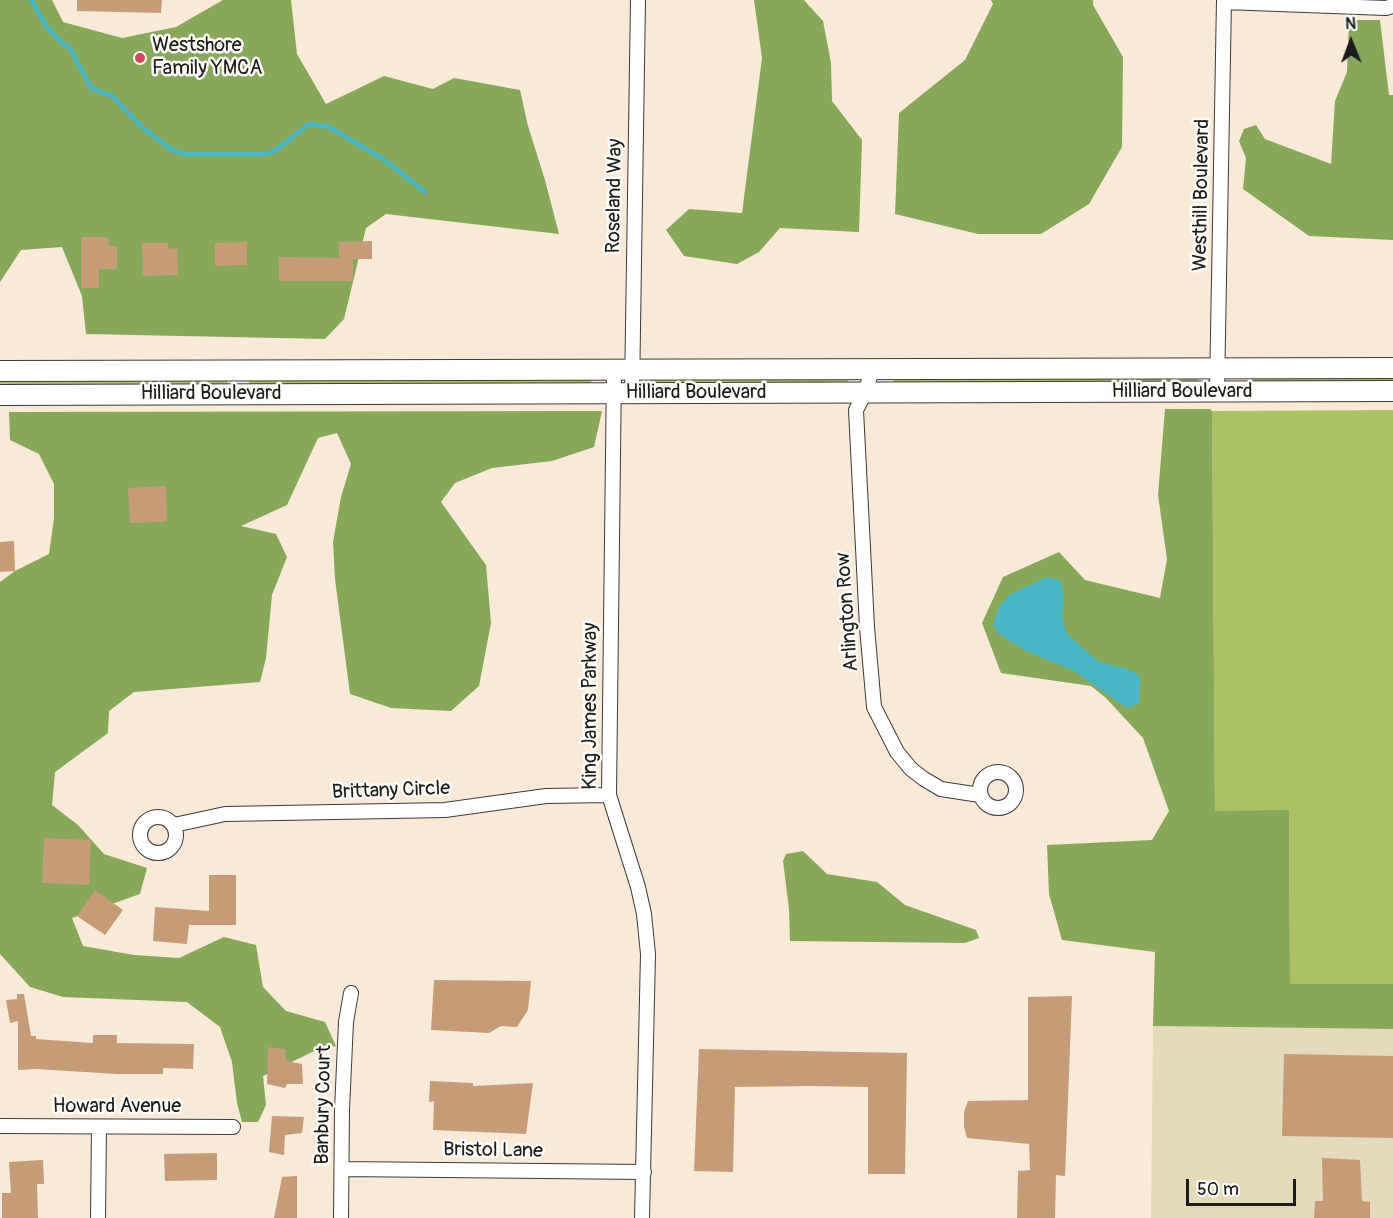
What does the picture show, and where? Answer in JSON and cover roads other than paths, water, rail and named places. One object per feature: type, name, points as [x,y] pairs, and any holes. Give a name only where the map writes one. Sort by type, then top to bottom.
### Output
[{"type":"main road","name":"Hilliard Boulevard","points":[[0,371],[1393,368]]},
{"type":"main road","name":"Hilliard Boulevard","points":[[0,395],[1393,391]]},
{"type":"street","name":"Roseland Way","points":[[623,393],[638,0]]},
{"type":"street","points":[[1224,1],[1386,8],[1393,6]]},
{"type":"street","name":"Westhill Boulevard","points":[[1217,391],[1224,1]]},
{"type":"street","name":"Arlington Row","points":[[872,370],[865,393],[856,410],[867,627],[874,707],[897,752],[911,769],[941,789],[980,795]]},
{"type":"street","name":"King James Parkway","points":[[623,393],[609,795],[638,887],[644,914],[648,954],[642,1218]]},
{"type":"street","name":"Brittany Circle","points":[[174,825],[225,814],[445,810],[546,796],[609,795]]},
{"type":"street","name":"Banbury Court","points":[[341,1218],[342,1110],[346,1022],[351,993]]},
{"type":"street","name":"Howard Avenue","points":[[0,1126],[234,1127]]},
{"type":"street","points":[[98,1218],[99,1127]]},
{"type":"street","name":"Bristol Lane","points":[[342,1169],[644,1172]]},
{"type":"water","points":[[1047,577],[1060,580],[1064,596],[1062,617],[1067,634],[1099,662],[1128,669],[1140,676],[1139,703],[1127,708],[1074,671],[1024,650],[998,633],[993,625],[999,607],[1009,595]]},
{"type":"waterway","points":[[31,0],[47,27],[70,48],[91,88],[112,96],[143,128],[172,150],[185,154],[264,154],[275,151],[309,124],[329,127],[386,161],[425,192]]},
{"type":"place","name":"Westshore Family YMCA","points":[[140,58]]}]
